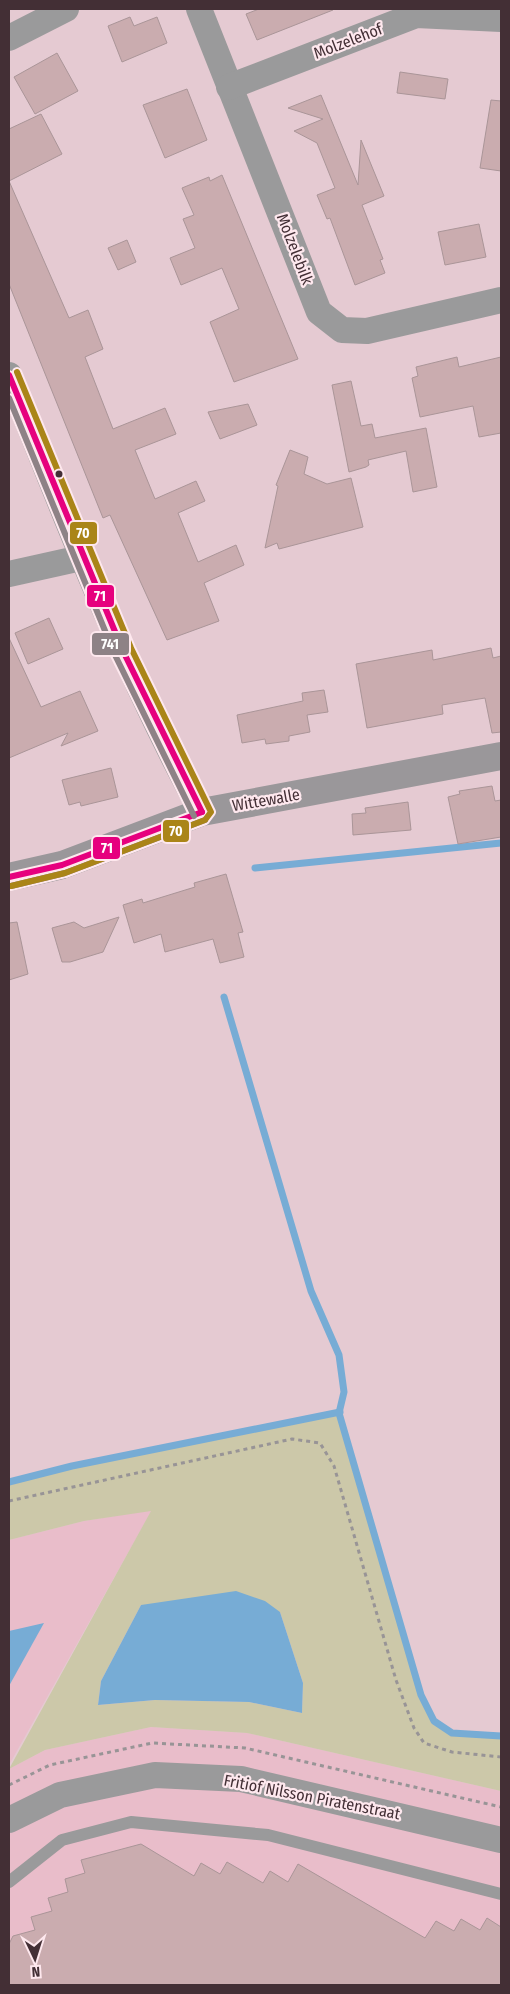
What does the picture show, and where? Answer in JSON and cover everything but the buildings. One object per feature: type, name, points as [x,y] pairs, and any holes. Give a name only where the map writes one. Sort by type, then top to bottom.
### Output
[{"type":"street","points":[[9,38],[66,9]]},
{"type":"street","name":"Molzelebilk","points":[[199,9],[229,87],[289,231],[319,312],[342,330],[367,331],[501,300]]},
{"type":"street","name":"Molzelehof","points":[[229,87],[416,15],[501,20]]},
{"type":"street","points":[[9,375],[81,558],[164,742],[202,812]]},
{"type":"street","points":[[9,574],[81,558]]},
{"type":"street","name":"Wittewalle","points":[[9,877],[62,865],[202,812],[501,756]]},
{"type":"street","name":"Fritiof Nilsson Piratenstraat","points":[[9,1820],[60,1795],[155,1774],[241,1780],[501,1840]]},
{"type":"lane","points":[[9,1882],[62,1840],[131,1822],[268,1835],[501,1894]]},
{"type":"path","points":[[9,1501],[292,1439],[320,1443],[334,1466],[396,1680],[414,1728],[424,1743],[452,1752],[501,1756]]},
{"type":"shaded area","points":[[340,1412],[421,1695],[434,1721],[452,1733],[501,1736],[501,1791],[247,1733],[151,1727],[45,1750],[9,1769],[151,1511],[84,1521],[9,1540],[9,1482],[72,1466]],"holes":[[[141,1605],[280,1612],[303,1683],[302,1713],[249,1702],[155,1700],[98,1705],[101,1681]]]},
{"type":"shaded area","points":[[152,1510],[9,1765],[9,1540],[84,1521]]},
{"type":"shaded area","points":[[151,1727],[247,1733],[501,1791],[501,1985],[9,1985],[9,1769],[45,1750]]},
{"type":"water","points":[[236,1591],[265,1601],[280,1612],[303,1683],[302,1713],[249,1702],[155,1700],[98,1705],[101,1681],[141,1605]]},
{"type":"water","points":[[44,1623],[9,1686],[9,1631]]},
{"type":"waterway","points":[[255,868],[501,843]]},
{"type":"waterway","points":[[224,997],[311,1291],[339,1355],[344,1392],[339,1413],[421,1695],[434,1721],[452,1733],[501,1736]]},
{"type":"waterway","points":[[9,1482],[72,1466],[340,1412]]},
{"type":"transit line","name":"70","points":[[11,886],[65,873],[205,820],[211,812],[131,648],[17,372]]},
{"type":"transit line","name":"71","points":[[9,375],[123,651],[202,812]]},
{"type":"transit line","name":"741","points":[[9,398],[115,655],[194,816]]},
{"type":"transit line","name":"71","points":[[9,877],[62,865],[202,812]]},
{"type":"transit line","name":"741","points":[[11,886],[65,873],[205,820]]}]
